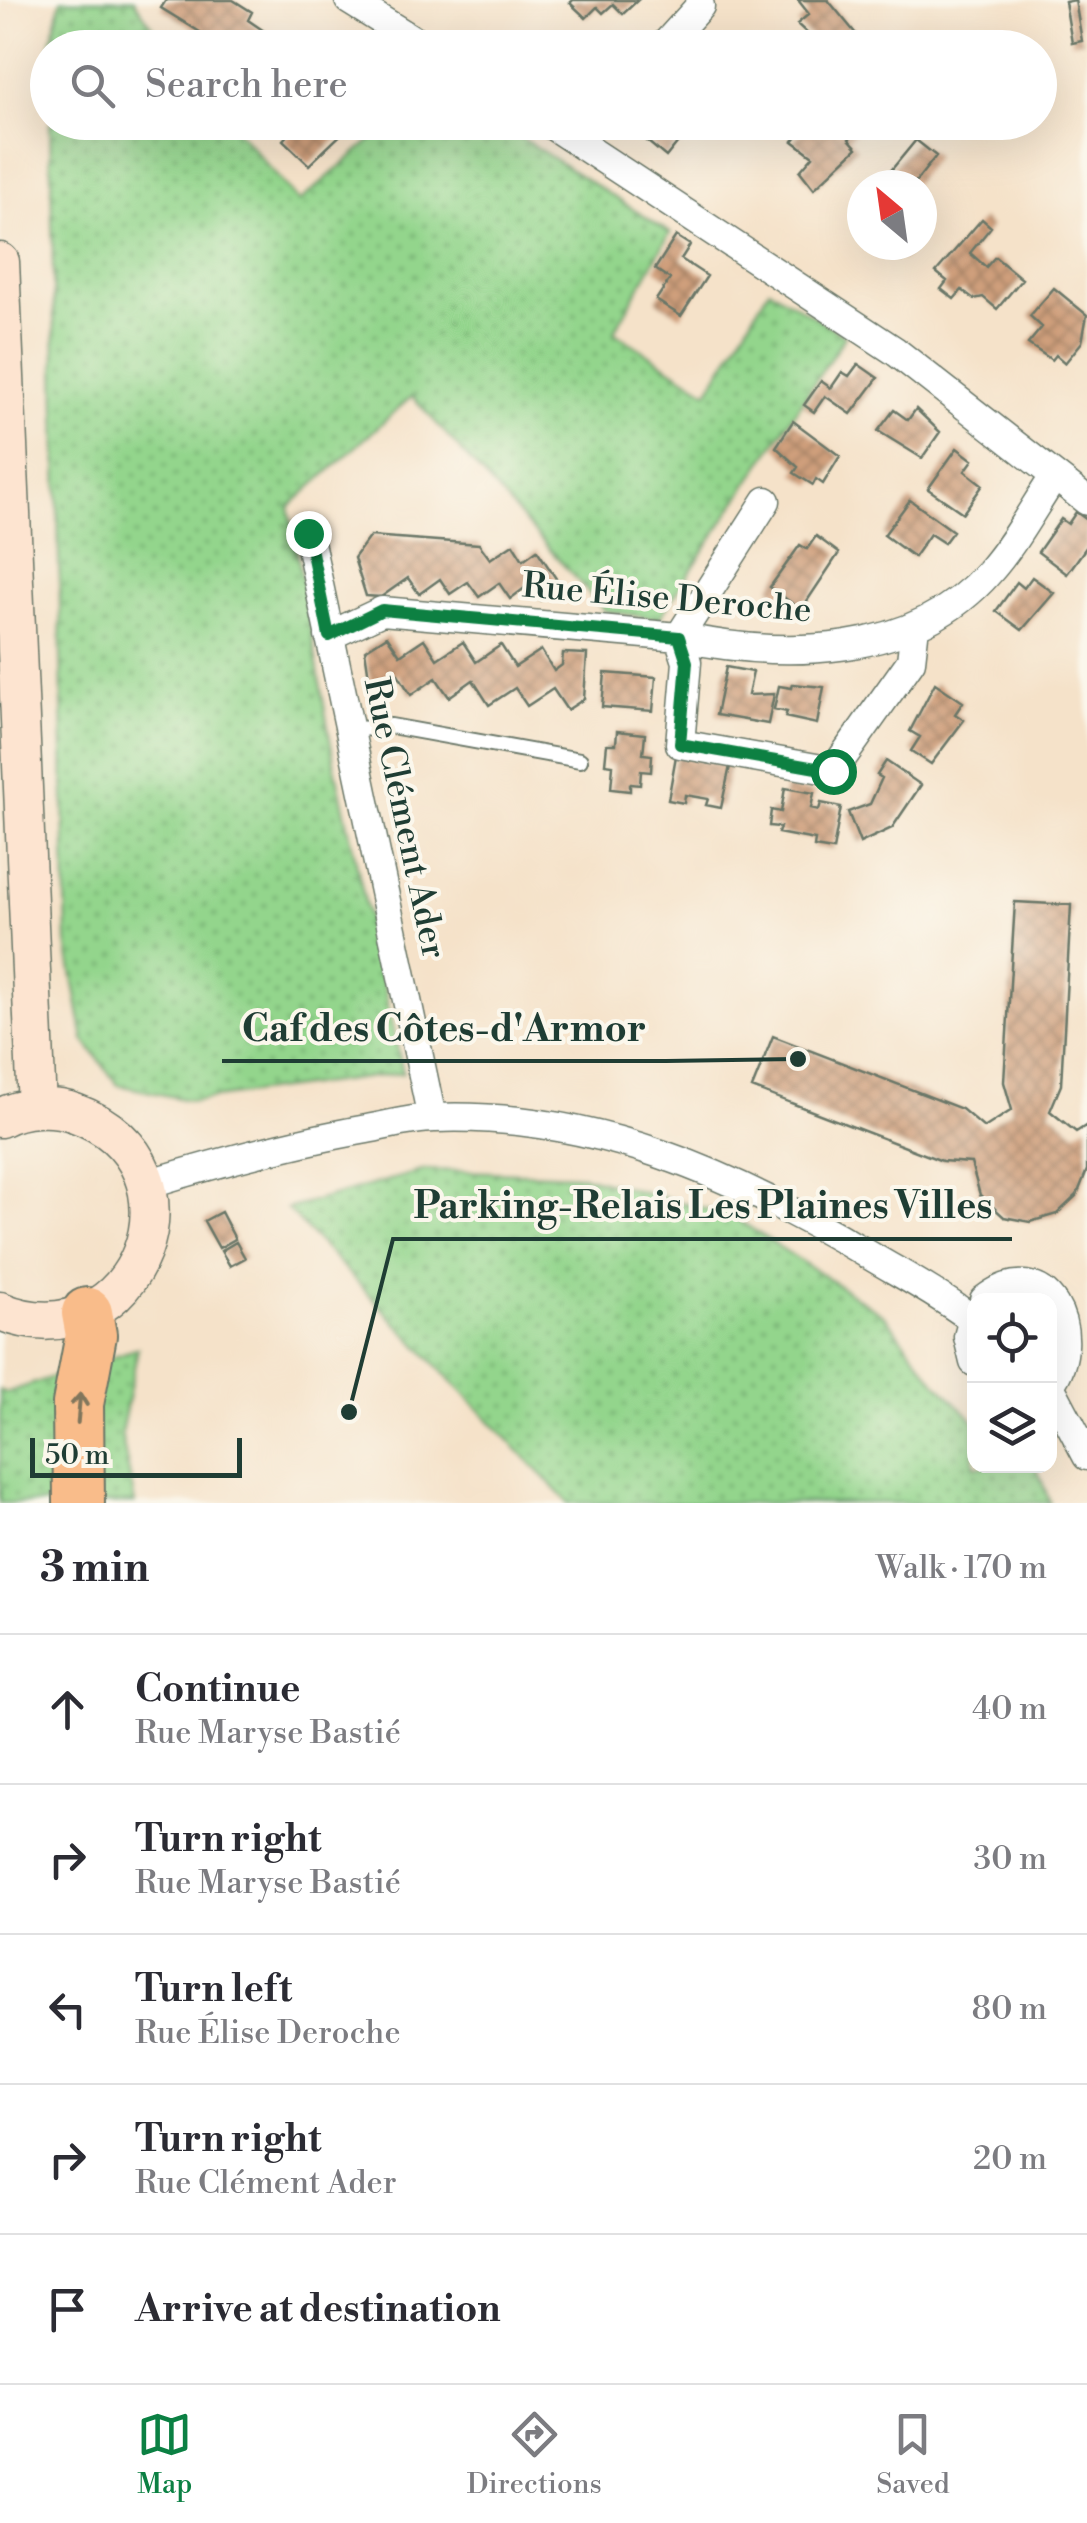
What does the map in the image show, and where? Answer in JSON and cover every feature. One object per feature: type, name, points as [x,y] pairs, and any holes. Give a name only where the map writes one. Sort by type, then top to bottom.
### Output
[{"type":"highway","points":[[79,1503],[78,1404],[90,1335],[87,1313]]},
{"type":"main road","points":[[0,262],[37,1108]]},
{"type":"main road","points":[[0,1118],[37,1108],[66,1109],[93,1119],[126,1146],[147,1184],[151,1215],[147,1245],[134,1274],[113,1297],[87,1313],[53,1321],[20,1319],[0,1311]]},
{"type":"street","points":[[349,0],[397,30]]},
{"type":"street","points":[[678,30],[700,6]]},
{"type":"street","points":[[596,140],[895,351],[1087,501]]},
{"type":"street","name":"Rue Élise Deroche","points":[[329,636],[382,610],[806,650],[860,644],[915,626],[989,573],[1054,476]]},
{"type":"street","points":[[766,501],[679,637],[687,662],[680,744],[833,771],[911,660],[915,626]]},
{"type":"street","name":"Rue Clément Ader","points":[[308,533],[432,1118]]},
{"type":"street","points":[[147,1184],[294,1141],[432,1118],[513,1120],[568,1127],[659,1152],[724,1176],[967,1307]]},
{"type":"street","points":[[1002,1293],[1014,1284],[1033,1284],[1048,1293]]},
{"type":"street","points":[[1053,1383],[1070,1364],[1076,1350],[1080,1316],[1057,1298]]},
{"type":"street","points":[[1057,1399],[1087,1456]]},
{"type":"lane","points":[[348,730],[390,726],[580,760]]},
{"type":"green space","points":[[61,0],[134,0],[154,30],[54,30]]},
{"type":"green space","points":[[50,140],[246,140],[299,202],[371,140],[525,140],[670,233],[614,332],[708,392],[769,289],[845,336],[659,619],[605,611],[412,396],[289,507],[335,767],[403,1073],[192,1101],[118,1085],[84,1040],[67,943]]},
{"type":"green space","points":[[425,1170],[580,1175],[732,1216],[885,1316],[935,1381],[967,1414],[967,1473],[1039,1473],[1050,1503],[569,1503],[287,1209]]},
{"type":"green space","points":[[138,1348],[121,1433],[135,1503],[0,1503],[0,1390],[6,1393]]},
{"type":"building","points":[[166,0],[233,0],[252,12],[248,20],[263,30],[197,30],[161,8]]},
{"type":"building","points":[[638,0],[623,14],[613,4],[603,13],[597,7],[586,18],[570,3]]},
{"type":"building","points":[[798,0],[828,0],[853,30],[804,30],[797,24],[809,14]]},
{"type":"building","points":[[1075,0],[1082,41],[1072,43],[1065,2]]},
{"type":"building","points":[[283,140],[335,140],[309,165]]},
{"type":"building","points":[[646,140],[680,140],[666,157]]},
{"type":"building","points":[[850,140],[857,148],[814,189],[800,171],[813,156],[793,141]]},
{"type":"building","points":[[916,140],[936,156],[925,170],[891,170]]},
{"type":"building","points":[[982,219],[991,227],[970,253],[986,267],[995,257],[1022,279],[997,309],[983,297],[974,299],[962,290],[954,299],[941,289],[947,281],[936,272]]},
{"type":"building","points":[[676,236],[690,245],[681,259],[707,276],[681,316],[656,300],[670,279],[655,269]]},
{"type":"building","points":[[1054,288],[1087,315],[1082,342],[1065,363],[1056,355],[1052,360],[1028,344],[1042,327],[1030,316]]},
{"type":"building","points":[[858,364],[878,378],[851,414],[825,396],[814,412],[804,405],[821,381],[831,388],[842,372],[849,376]]},
{"type":"building","points":[[916,409],[940,432],[922,458],[878,431],[894,410],[908,420]]},
{"type":"building","points":[[793,421],[840,456],[823,484],[816,479],[813,485],[794,473],[798,467],[776,447]]},
{"type":"building","points":[[957,448],[973,460],[965,471],[983,485],[963,513],[928,489]]},
{"type":"building","points":[[910,500],[953,531],[944,543],[930,534],[914,557],[884,535]]},
{"type":"building","points":[[1076,512],[1087,520],[1087,546],[1067,574],[1038,552],[1061,519],[1068,524]]},
{"type":"building","points":[[370,536],[479,544],[490,559],[513,544],[523,560],[537,550],[561,586],[541,600],[530,584],[510,599],[499,583],[479,597],[468,582],[450,594],[440,579],[419,594],[408,578],[381,597],[366,596],[354,558]]},
{"type":"building","points":[[816,536],[839,553],[801,610],[770,587],[800,545],[807,549]]},
{"type":"building","points":[[1032,577],[1054,593],[1022,630],[996,611],[1017,582],[1024,588]]},
{"type":"building","points":[[387,636],[400,655],[424,639],[437,659],[463,642],[476,662],[501,645],[515,667],[541,650],[554,671],[562,665],[563,653],[587,654],[584,699],[567,710],[553,689],[527,706],[515,688],[489,705],[473,680],[449,697],[436,678],[411,695],[398,674],[371,691],[365,650]]},
{"type":"building","points":[[726,667],[753,672],[748,695],[774,694],[768,724],[716,715]]},
{"type":"building","points":[[605,673],[656,677],[653,711],[602,707]]},
{"type":"building","points":[[935,683],[963,702],[955,714],[964,720],[931,764],[911,751],[920,737],[910,731]]},
{"type":"building","points":[[793,684],[824,687],[817,724],[785,717],[787,712],[774,709],[779,686],[792,688]]},
{"type":"building","points":[[617,731],[645,734],[643,754],[652,755],[651,772],[641,771],[640,785],[630,784],[630,791],[611,789],[613,765],[605,764],[607,744],[616,744]]},
{"type":"building","points":[[676,756],[730,766],[721,808],[706,805],[708,799],[685,795],[684,803],[668,800]]},
{"type":"building","points":[[886,761],[921,785],[892,828],[860,843],[848,812],[870,804],[882,778],[877,775]]},
{"type":"building","points":[[785,788],[814,793],[811,808],[819,810],[821,803],[841,807],[833,850],[814,847],[815,840],[778,833],[780,827],[769,826],[771,810],[781,812]]},
{"type":"building","points":[[1015,902],[1071,905],[1061,1085],[1050,1111],[1076,1132],[1087,1125],[1087,1170],[1077,1195],[1057,1214],[1030,1222],[1004,1217],[980,1195],[971,1163],[942,1161],[752,1088],[773,1036],[962,1109],[984,1128],[1012,1110],[1004,1082]]},
{"type":"building","points":[[221,1212],[235,1239],[219,1248],[204,1221]]},
{"type":"building","points":[[236,1242],[245,1258],[230,1266],[221,1251]]},
{"type":"place","name":"Caf des Côtes-d'Armor","points":[[798,1059]]},
{"type":"place","name":"Parking-Relais Les Plaines Villes","points":[[349,1412]]},
{"type":"route","points":[[308,533],[329,636],[382,610],[679,637],[687,662],[680,744],[833,771]]}]
